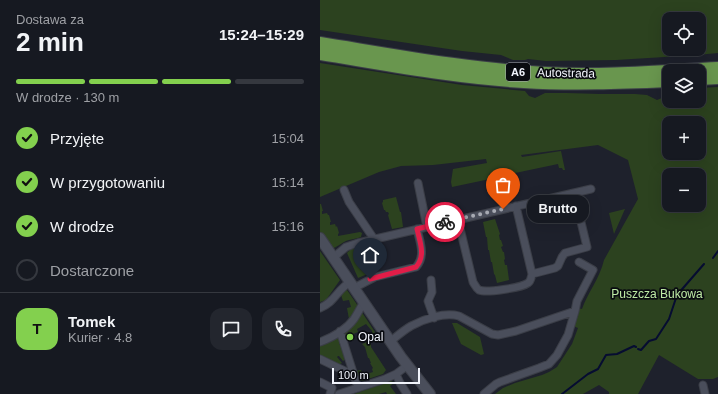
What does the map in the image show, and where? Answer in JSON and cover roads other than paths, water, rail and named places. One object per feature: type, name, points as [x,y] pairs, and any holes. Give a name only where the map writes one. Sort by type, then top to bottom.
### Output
[{"type":"highway","name":"Autostrada","points":[[320,43],[440,62],[527,72],[589,74],[718,68]]},
{"type":"highway","name":"Autostrada","points":[[320,54],[460,76],[523,82],[596,84],[662,81]]},
{"type":"highway","points":[[706,79],[718,78]]},
{"type":"street","points":[[418,183],[427,227]]},
{"type":"street","points":[[333,258],[346,247],[351,245],[591,189]]},
{"type":"street","points":[[344,190],[349,202],[374,239]]},
{"type":"street","points":[[532,274],[555,268],[558,266],[565,253],[587,247],[574,194]]},
{"type":"street","points":[[458,220],[473,282],[476,288],[492,291],[519,286],[529,282],[532,274],[516,206]]},
{"type":"street","points":[[320,308],[328,305],[340,290],[375,277],[416,267],[420,262],[422,252],[417,229]]},
{"type":"street","points":[[320,238],[391,341],[430,394]]},
{"type":"street","points":[[484,394],[500,382],[549,364],[557,355],[568,335],[577,301],[593,270],[579,262]]},
{"type":"street","points":[[431,280],[432,292],[426,300],[434,318]]},
{"type":"street","points":[[320,342],[330,338],[351,322],[364,302]]},
{"type":"street","points":[[391,341],[411,326],[422,321],[449,314],[459,316],[492,334],[498,335],[516,331],[575,311]]},
{"type":"street","points":[[340,331],[358,388]]},
{"type":"street","points":[[320,359],[353,375]]},
{"type":"street","points":[[339,394],[385,379],[396,374],[408,365]]},
{"type":"street","points":[[396,374],[407,394]]},
{"type":"street","points":[[320,382],[332,388],[330,394]]},
{"type":"street","points":[[703,385],[705,394]]},
{"type":"waterway","points":[[713,258],[718,251]]},
{"type":"waterway","points":[[638,349],[641,350],[649,341],[656,339],[669,319],[677,295],[704,264]]},
{"type":"waterway","points":[[562,394],[588,374],[598,369],[606,355],[617,354],[634,346],[636,347]]},
{"type":"place","name":"Brutto","points":[[503,209]]},
{"type":"place","name":"Opal","points":[[350,337]]},
{"type":"park label","name":"Puszcza Bukowa","points":[[657,294]]}]
